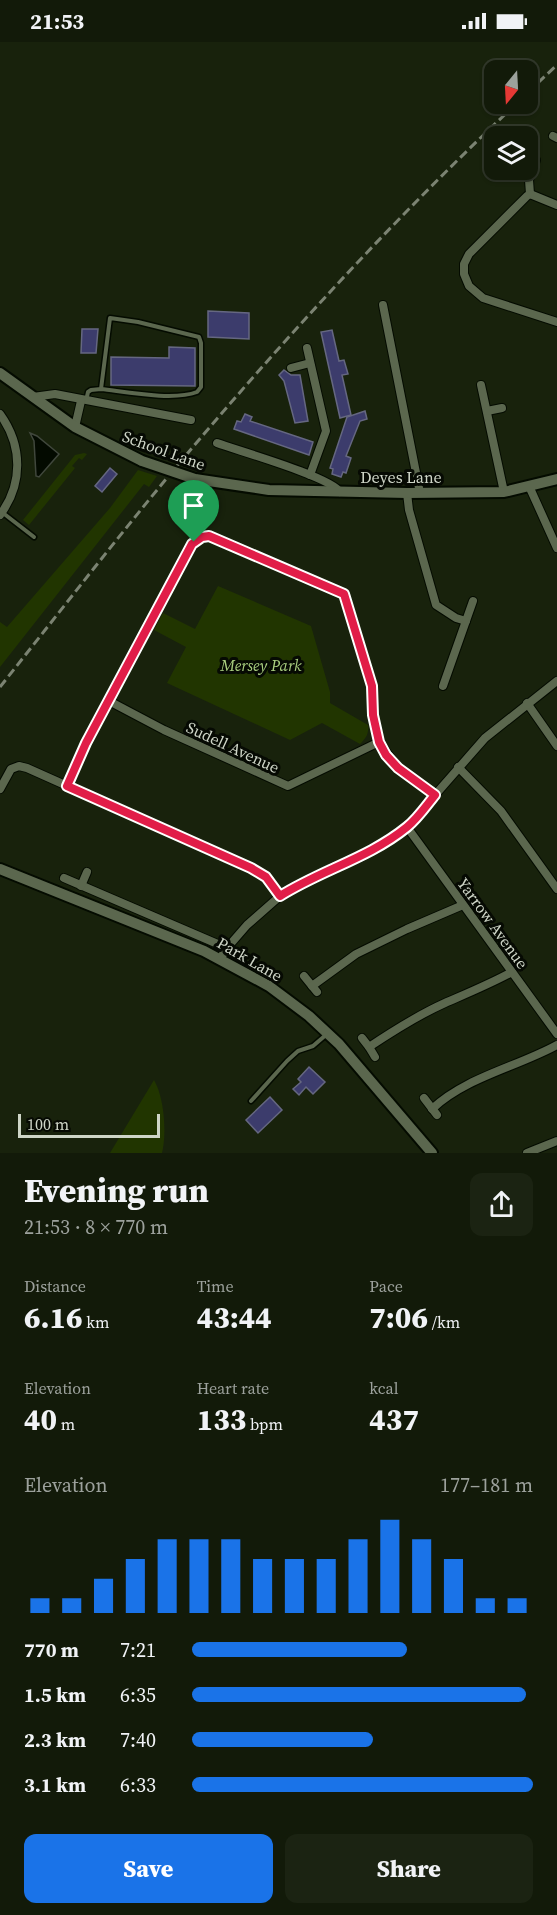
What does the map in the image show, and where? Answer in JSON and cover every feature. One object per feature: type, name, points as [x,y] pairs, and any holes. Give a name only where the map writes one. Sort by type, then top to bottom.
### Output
[{"type":"street","points":[[529,180],[531,194]]},
{"type":"street","points":[[531,194],[557,205]]},
{"type":"street","points":[[531,194],[523,199],[469,254],[464,264],[464,274],[469,286],[483,298],[557,322]]},
{"type":"street","points":[[383,305],[420,493]]},
{"type":"street","points":[[307,348],[326,431],[310,475]]},
{"type":"street","points":[[291,368],[310,363]]},
{"type":"street","name":"School Lane","points":[[0,373],[75,427],[142,461],[195,479],[269,490],[340,492]]},
{"type":"street","points":[[481,385],[504,492]]},
{"type":"street","points":[[33,397],[55,394],[191,420]]},
{"type":"street","points":[[75,427],[83,401]]},
{"type":"street","points":[[487,411],[502,408]]},
{"type":"street","points":[[0,414],[11,431],[18,463],[14,493],[1,513]]},
{"type":"street","name":"Deyes Lane","points":[[217,443],[310,475],[337,486],[340,492],[504,492],[557,479]]},
{"type":"street","points":[[529,486],[557,548]]},
{"type":"street","points":[[407,493],[409,510],[436,605],[466,621]]},
{"type":"street","points":[[67,786],[192,544],[202,537],[209,536],[344,594],[372,686],[373,715],[379,742],[386,755],[398,768],[435,795]]},
{"type":"street","points":[[443,686],[473,601]]},
{"type":"street","points":[[220,959],[247,925],[280,896],[313,877],[362,856],[407,827],[485,738],[557,681]]},
{"type":"street","name":"Sudell Avenue","points":[[109,701],[164,730],[288,786],[379,742]]},
{"type":"street","points":[[527,703],[557,746]]},
{"type":"street","points":[[0,789],[10,769],[19,766],[251,868],[266,877],[280,896]]},
{"type":"street","points":[[458,767],[501,811],[557,889]]},
{"type":"street","name":"Yarrow Avenue","points":[[407,827],[557,1034]]},
{"type":"street","name":"Park Lane","points":[[0,869],[220,959],[279,993],[328,1034],[383,1093],[432,1153]]},
{"type":"street","points":[[81,886],[87,872]]},
{"type":"street","name":"Park Lane","points":[[64,878],[227,948]]},
{"type":"street","points":[[304,976],[314,989],[356,954],[463,905]]},
{"type":"street","points":[[369,1047],[444,1003],[471,994],[512,972]]},
{"type":"street","points":[[362,1038],[375,1056]]},
{"type":"street","points":[[424,1098],[434,1112],[451,1094],[471,1083],[522,1063],[557,1045]]},
{"type":"street","points":[[527,1153],[556,1142]]},
{"type":"lane","points":[[83,401],[91,390],[101,389],[170,395],[197,392],[201,387],[199,337],[138,322],[110,318],[101,389]]},
{"type":"lane","points":[[1,513],[34,537]]},
{"type":"lane","points":[[251,1101],[287,1060],[298,1051],[313,1046],[328,1034]]},
{"type":"green space","points":[[87,454],[82,460],[79,458],[72,466],[75,468],[29,525],[23,520],[75,455]]},
{"type":"green space","points":[[138,470],[157,476],[149,487],[144,484],[0,667],[0,622],[7,627],[110,508]]},
{"type":"green space","name":"Mersey Park","points":[[218,586],[311,626],[330,692],[330,703],[368,725],[367,736],[360,744],[322,723],[290,740],[167,683],[186,647],[154,630],[163,613],[195,629]]},
{"type":"green space","points":[[154,1080],[164,1115],[162,1153],[110,1153]]},
{"type":"shaded area","points":[[30,433],[59,454],[39,477],[36,476],[34,441]]},
{"type":"building","points":[[208,311],[249,313],[249,339],[208,337]]},
{"type":"building","points":[[82,329],[98,329],[96,353],[81,353]]},
{"type":"building","points":[[332,330],[339,361],[344,360],[348,374],[342,375],[351,415],[340,418],[321,332]]},
{"type":"building","points":[[169,347],[195,348],[195,386],[111,385],[111,357],[169,358]]},
{"type":"building","points":[[284,370],[291,375],[300,375],[308,421],[295,423],[284,381],[279,375]]},
{"type":"building","points":[[365,411],[367,419],[360,421],[346,456],[351,458],[346,473],[343,472],[341,477],[332,474],[333,469],[330,468],[347,417]]},
{"type":"building","points":[[245,414],[252,417],[250,421],[313,442],[309,455],[234,429],[237,421],[241,422]]},
{"type":"building","points":[[110,468],[117,474],[102,492],[95,486]]},
{"type":"building","points":[[309,1067],[325,1082],[313,1094],[306,1087],[299,1095],[293,1089],[301,1082],[298,1079]]},
{"type":"building","points":[[270,1097],[282,1110],[258,1133],[246,1120]]},
{"type":"railway","points":[[538,83],[557,65]]},
{"type":"railway","points":[[0,687],[226,408],[388,230],[506,114]]},
{"type":"route","points":[[209,536],[344,594],[372,686],[373,715],[379,742],[386,755],[398,768],[435,795],[407,827],[377,848],[313,877],[280,896],[266,877],[243,863],[67,786],[86,743],[194,542],[209,536]]}]
